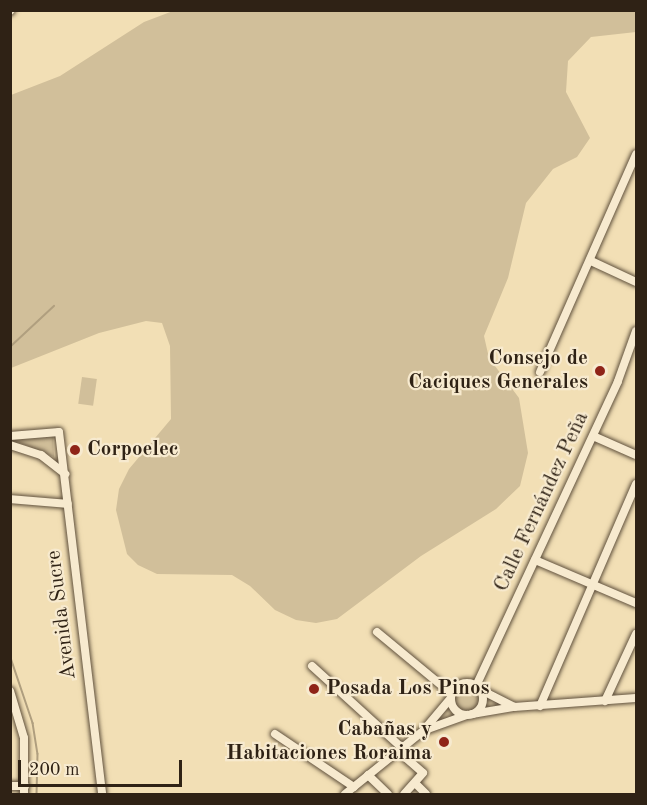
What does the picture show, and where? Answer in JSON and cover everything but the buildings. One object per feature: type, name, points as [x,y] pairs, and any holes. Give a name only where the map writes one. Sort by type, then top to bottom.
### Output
[{"type":"street","points":[[540,372],[591,261],[636,154]]},
{"type":"street","points":[[591,261],[636,282]]},
{"type":"street","name":"Calle Fernández Peña","points":[[478,688],[593,436],[636,332]]},
{"type":"street","name":"Avenida Sucre","points":[[10,436],[59,432],[102,795]]},
{"type":"street","points":[[593,436],[636,455]]},
{"type":"street","points":[[10,445],[41,455],[65,474]]},
{"type":"street","points":[[540,706],[636,484]]},
{"type":"street","points":[[10,498],[68,504]]},
{"type":"street","points":[[535,560],[636,603]]},
{"type":"street","points":[[377,632],[452,696],[457,712],[470,715]]},
{"type":"street","points":[[605,701],[636,634]]},
{"type":"street","points":[[312,666],[423,773],[416,784],[404,795]]},
{"type":"street","points":[[345,795],[423,731],[463,684],[478,688],[514,707]]},
{"type":"street","points":[[470,715],[482,704],[478,688]]},
{"type":"street","points":[[10,691],[24,738],[25,790],[10,786]]},
{"type":"street","points":[[423,731],[470,715],[514,707],[636,698]]},
{"type":"street","points":[[275,734],[354,787]]},
{"type":"street","points":[[368,775],[388,795]]},
{"type":"street","points":[[416,784],[426,795]]},
{"type":"shaded area","points":[[173,11],[636,11],[636,32],[591,37],[568,61],[566,92],[590,138],[577,157],[553,169],[526,203],[508,278],[484,336],[489,358],[519,398],[528,453],[520,486],[496,509],[421,556],[337,619],[316,623],[296,620],[275,610],[250,586],[232,575],[157,574],[138,565],[127,554],[116,510],[119,489],[129,469],[171,419],[170,346],[162,323],[146,321],[99,333],[11,368],[11,95],[60,76],[144,22]]},
{"type":"shaded area","points":[[82,377],[97,379],[93,406],[78,404]]},
{"type":"shaded area","points":[[53,436],[54,457],[13,440]]},
{"type":"shaded area","points":[[467,687],[476,691],[480,700],[476,709],[467,713],[458,709],[454,700],[458,691]]},
{"type":"waterway","points":[[10,347],[54,306]]},
{"type":"waterway","points":[[10,655],[33,723],[38,754],[37,794]]},
{"type":"place","name":"Consejo de Caciques Generales","points":[[600,371]]},
{"type":"place","name":"Corpoelec","points":[[75,450]]},
{"type":"place","name":"Posada Los Pinos","points":[[314,689]]},
{"type":"place","name":"Cabañas y Habitaciones Roraima","points":[[444,742]]}]
